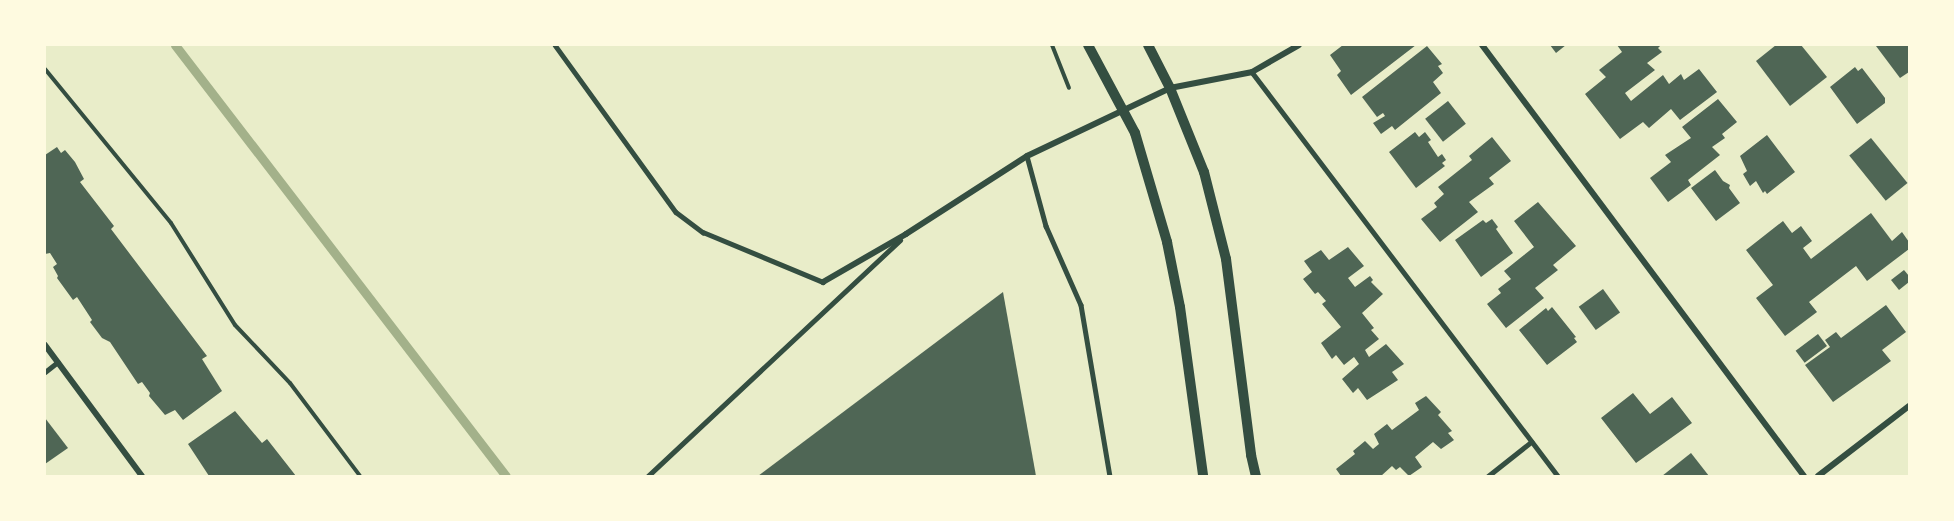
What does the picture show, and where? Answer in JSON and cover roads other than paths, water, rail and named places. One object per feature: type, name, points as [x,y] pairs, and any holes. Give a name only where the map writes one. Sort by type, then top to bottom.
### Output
[{"type":"street","points":[[1088,45],[1135,133],[1167,242],[1180,307],[1203,476]]},
{"type":"street","points":[[1148,45],[1170,88],[1204,172],[1226,259],[1256,476]]},
{"type":"street","points":[[824,282],[906,234],[1028,156],[1170,88],[1252,72],[1299,45]]},
{"type":"street","points":[[1482,45],[1804,476]]},
{"type":"street","points":[[45,345],[138,475]]},
{"type":"street","points":[[1818,476],[1909,406]]},
{"type":"lane","points":[[555,45],[676,212],[703,232],[824,282]]},
{"type":"lane","points":[[1252,72],[1557,476]]},
{"type":"lane","points":[[1028,156],[1046,226],[1081,305],[1110,476]]},
{"type":"lane","points":[[648,476],[906,234]]},
{"type":"lane","points":[[45,372],[58,362]]},
{"type":"lane","points":[[1488,476],[1532,442]]},
{"type":"waterway","points":[[175,45],[506,476]]}]
